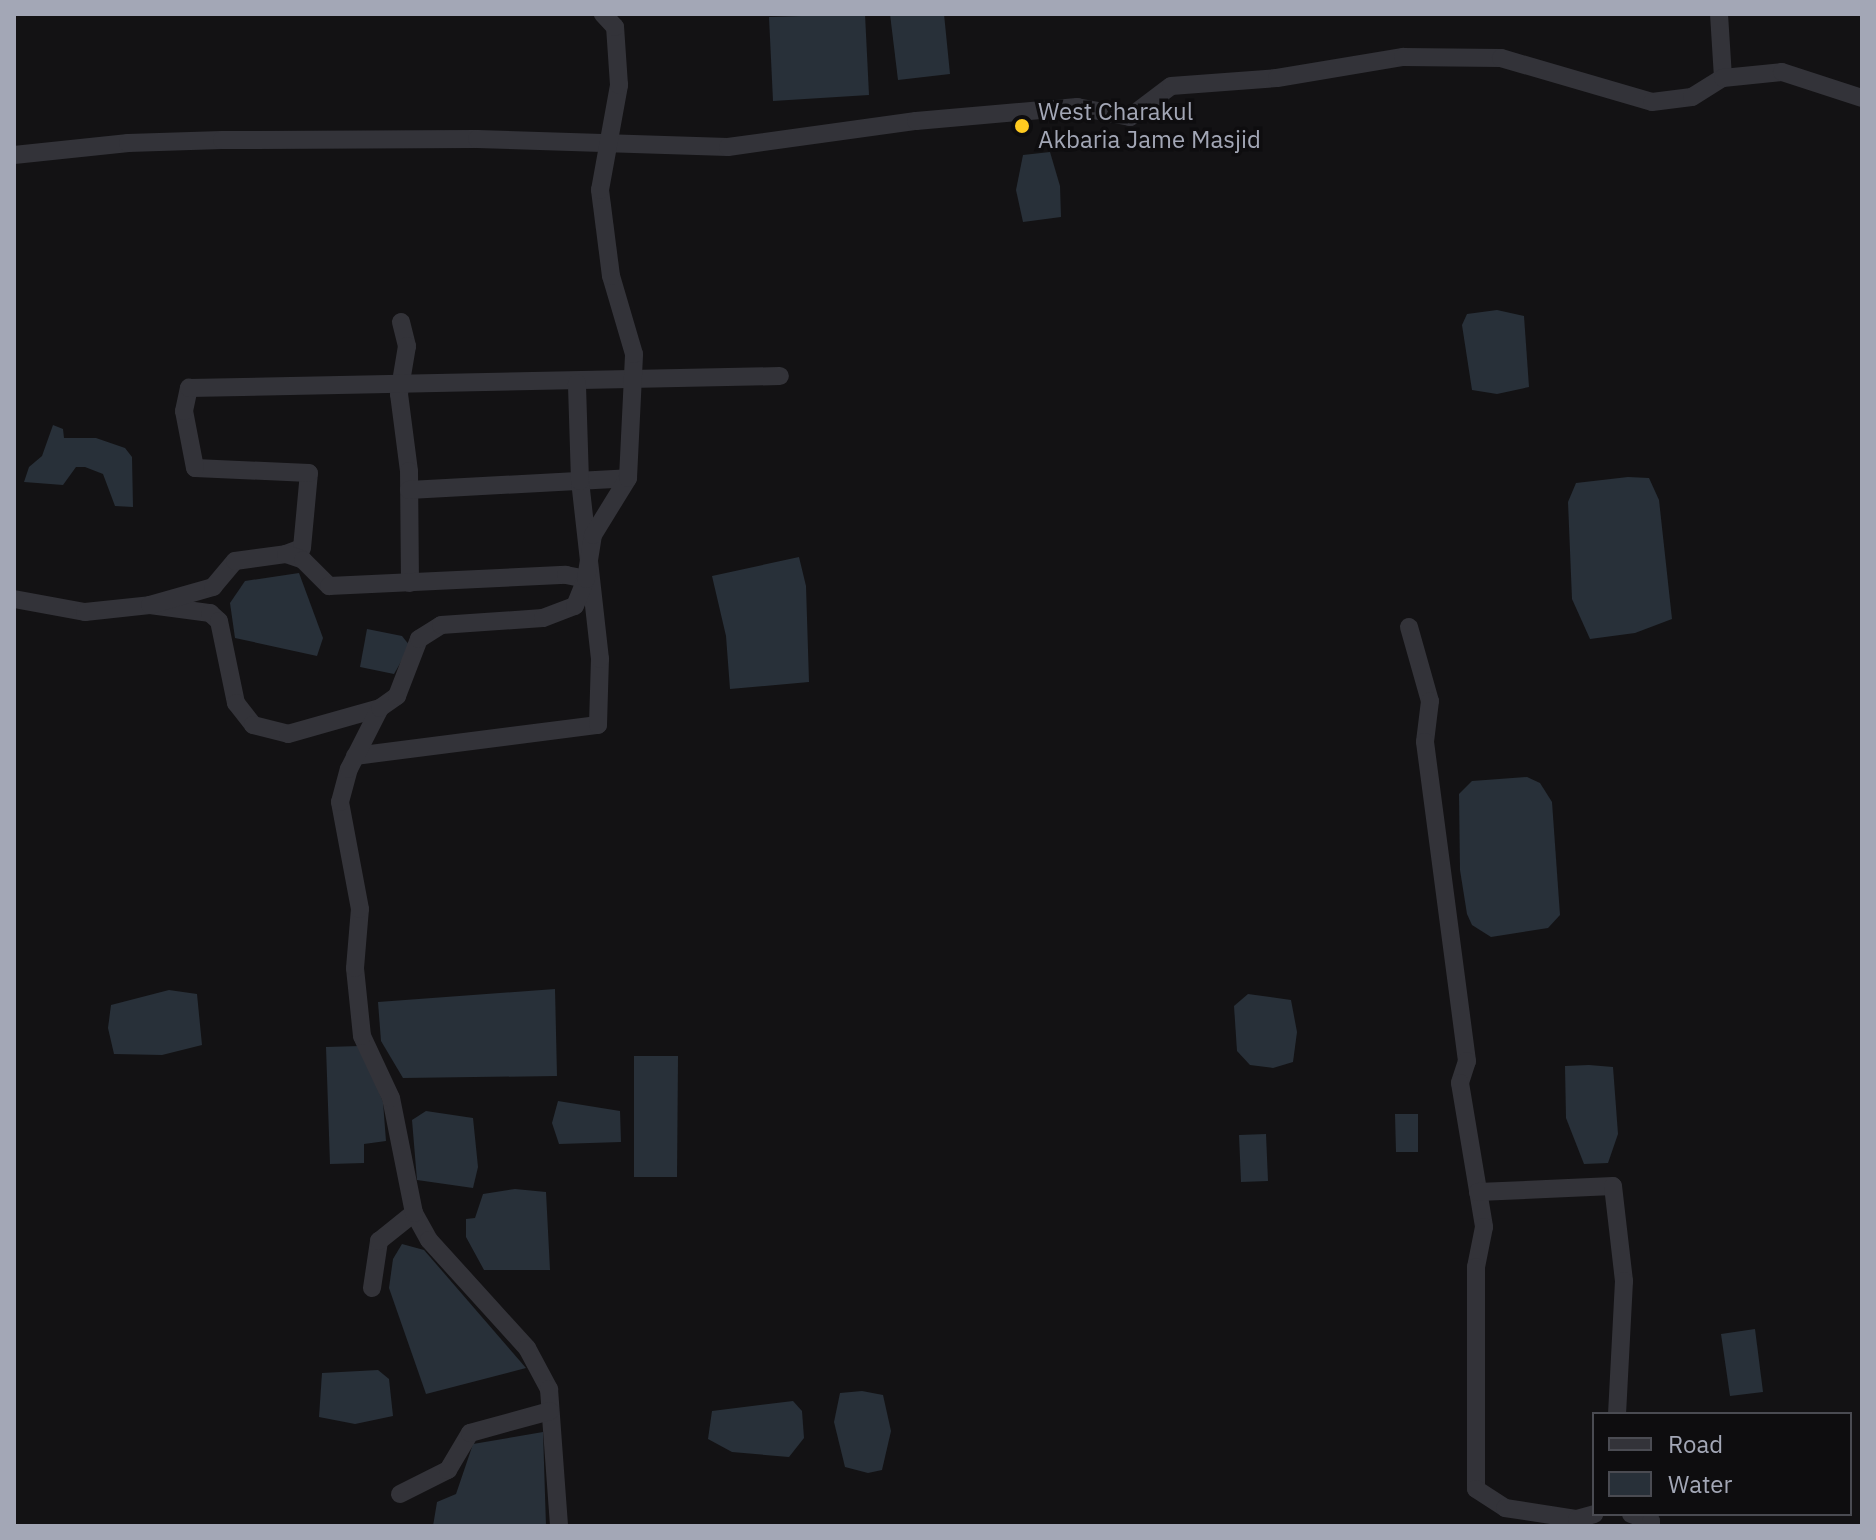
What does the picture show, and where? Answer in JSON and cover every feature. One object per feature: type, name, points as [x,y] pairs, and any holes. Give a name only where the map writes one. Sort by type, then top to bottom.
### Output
[{"type":"street","points":[[14,599],[85,612],[150,605],[196,607],[219,621],[236,703],[253,725],[288,734],[380,708],[397,696],[419,639],[429,629],[543,618],[575,606],[586,579],[593,535],[628,478],[634,354],[611,276],[600,190],[612,145],[618,50],[615,27],[603,14]]},
{"type":"street","points":[[1719,14],[1723,78]]},
{"type":"street","points":[[14,155],[128,143],[222,140],[477,139],[728,147],[916,121],[1077,107],[1130,117],[1171,86],[1277,78],[1403,57],[1501,58],[1652,102],[1692,97],[1723,78],[1782,72],[1862,98]]},
{"type":"street","points":[[401,322],[407,346],[401,384],[409,490],[410,583]]},
{"type":"street","points":[[150,605],[213,587],[235,561],[286,554],[302,548],[309,473],[195,468],[184,411],[189,388],[632,382],[780,376]]},
{"type":"street","points":[[355,756],[598,725],[600,659],[580,481],[577,383]]},
{"type":"street","points":[[409,490],[628,478]]},
{"type":"street","points":[[286,554],[303,560],[329,586],[566,575],[586,579]]},
{"type":"street","points":[[1409,627],[1430,701],[1425,742],[1467,1061],[1460,1083],[1484,1227],[1476,1267],[1476,1489],[1505,1508],[1577,1519],[1592,1515]]},
{"type":"street","points":[[380,708],[355,756],[340,802],[360,909],[355,968],[362,1036],[391,1098],[414,1213],[429,1240],[527,1348],[549,1389],[559,1526]]},
{"type":"street","points":[[1478,1192],[1613,1186],[1624,1281],[1617,1412]]},
{"type":"street","points":[[372,1288],[379,1241],[414,1213]]},
{"type":"street","points":[[400,1494],[448,1470],[470,1433],[550,1411]]},
{"type":"street","points":[[1637,1516],[1651,1521],[1651,1526]]},
{"type":"water","points":[[865,14],[869,95],[773,101],[769,17]]},
{"type":"water","points":[[890,14],[944,14],[950,74],[898,80]]},
{"type":"water","points":[[1050,152],[1060,186],[1061,217],[1023,222],[1016,190],[1023,155]]},
{"type":"water","points":[[1497,310],[1524,316],[1529,387],[1497,394],[1472,390],[1462,325],[1467,314]]},
{"type":"water","points":[[53,425],[63,429],[64,438],[96,438],[125,448],[132,457],[133,507],[115,506],[103,474],[85,467],[76,467],[63,485],[24,482],[29,467],[42,456]]},
{"type":"water","points":[[1628,477],[1649,478],[1659,500],[1672,619],[1635,633],[1590,639],[1572,599],[1568,502],[1576,483]]},
{"type":"water","points":[[799,557],[806,586],[809,682],[730,689],[726,636],[712,576]]},
{"type":"water","points":[[299,573],[323,638],[317,656],[235,638],[230,603],[245,581]]},
{"type":"water","points":[[367,629],[402,636],[410,646],[394,674],[360,667]]},
{"type":"water","points":[[1527,777],[1540,783],[1552,802],[1560,915],[1548,928],[1491,937],[1472,925],[1467,914],[1460,870],[1459,794],[1472,781]]},
{"type":"water","points":[[555,989],[557,1076],[403,1078],[381,1041],[378,1002]]},
{"type":"water","points":[[169,990],[197,994],[202,1045],[162,1055],[114,1054],[108,1028],[111,1005]]},
{"type":"water","points":[[1248,994],[1291,1000],[1297,1032],[1293,1062],[1273,1068],[1250,1065],[1237,1051],[1234,1006]]},
{"type":"water","points":[[360,1046],[383,1102],[386,1141],[364,1144],[364,1163],[330,1164],[326,1047]]},
{"type":"water","points":[[634,1056],[678,1056],[677,1177],[634,1177]]},
{"type":"water","points":[[1565,1066],[1613,1067],[1618,1134],[1608,1163],[1584,1164],[1566,1118]]},
{"type":"water","points":[[558,1101],[620,1111],[621,1142],[559,1144],[552,1123]]},
{"type":"water","points":[[426,1111],[473,1118],[478,1167],[473,1188],[417,1180],[412,1120]]},
{"type":"water","points":[[1395,1114],[1418,1114],[1418,1152],[1396,1152]]},
{"type":"water","points":[[1266,1134],[1268,1181],[1241,1182],[1239,1135]]},
{"type":"water","points":[[515,1189],[546,1192],[550,1270],[484,1270],[466,1237],[466,1219],[475,1218],[483,1194]]},
{"type":"water","points":[[402,1244],[424,1250],[526,1368],[426,1394],[389,1288],[393,1259]]},
{"type":"water","points":[[1755,1329],[1763,1392],[1730,1396],[1721,1334]]},
{"type":"water","points":[[378,1370],[389,1379],[393,1416],[355,1424],[319,1417],[322,1373]]},
{"type":"water","points":[[862,1391],[883,1395],[891,1431],[882,1470],[868,1473],[845,1467],[834,1422],[840,1393]]},
{"type":"water","points":[[793,1401],[802,1411],[804,1438],[789,1457],[732,1452],[708,1439],[712,1411]]},
{"type":"water","points":[[543,1432],[546,1526],[433,1526],[437,1502],[456,1494],[473,1444]]},
{"type":"place","name":"West Charakul Akbaria Jame Masjid","points":[[1022,126]]}]
